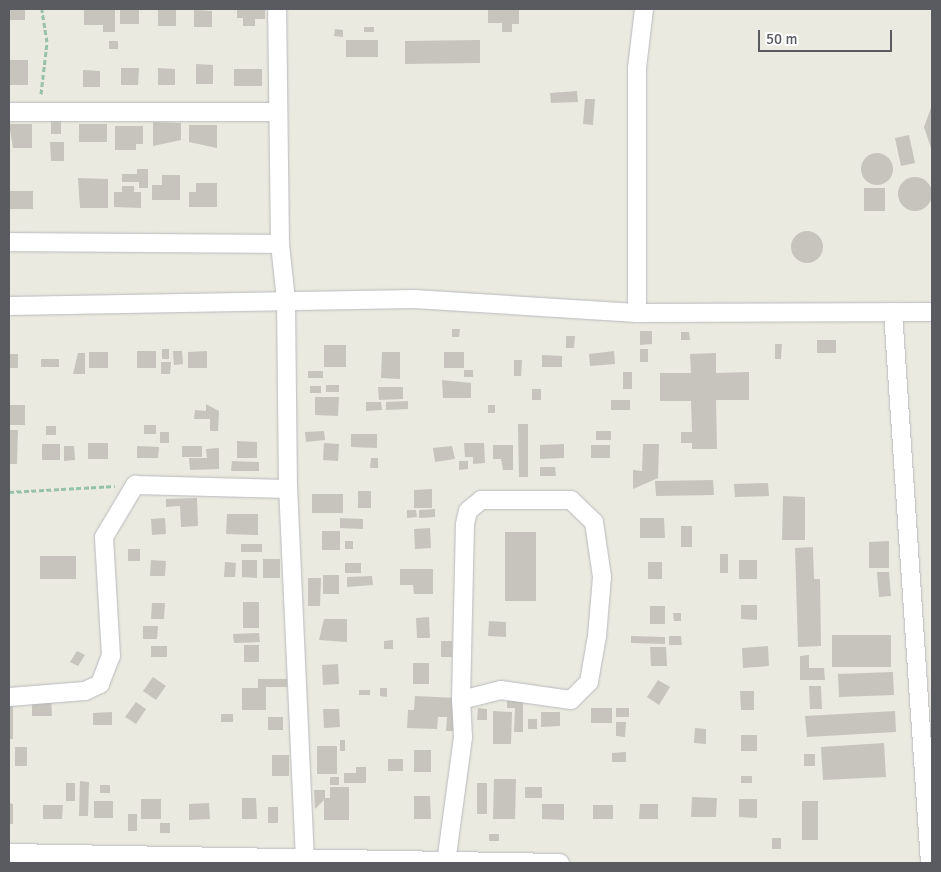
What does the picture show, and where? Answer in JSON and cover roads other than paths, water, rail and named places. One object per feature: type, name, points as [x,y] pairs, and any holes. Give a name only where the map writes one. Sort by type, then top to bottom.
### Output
[{"type":"street","points":[[277,9],[276,112],[280,244],[286,300],[288,490],[305,861]]},
{"type":"street","points":[[637,314],[637,68],[644,9]]},
{"type":"street","points":[[9,112],[276,112]]},
{"type":"street","points":[[9,242],[280,244]]},
{"type":"street","points":[[9,306],[414,299],[637,314],[932,312]]},
{"type":"street","points":[[893,312],[930,863]]},
{"type":"street","points":[[9,697],[85,691],[100,684],[111,656],[104,537],[135,485],[288,490]]},
{"type":"street","points":[[446,863],[463,737],[462,700],[468,512],[481,500],[572,500],[580,505],[594,522],[602,577],[597,636],[584,690],[572,700],[501,690],[462,700]]},
{"type":"street","points":[[9,853],[364,863],[560,863]]}]
